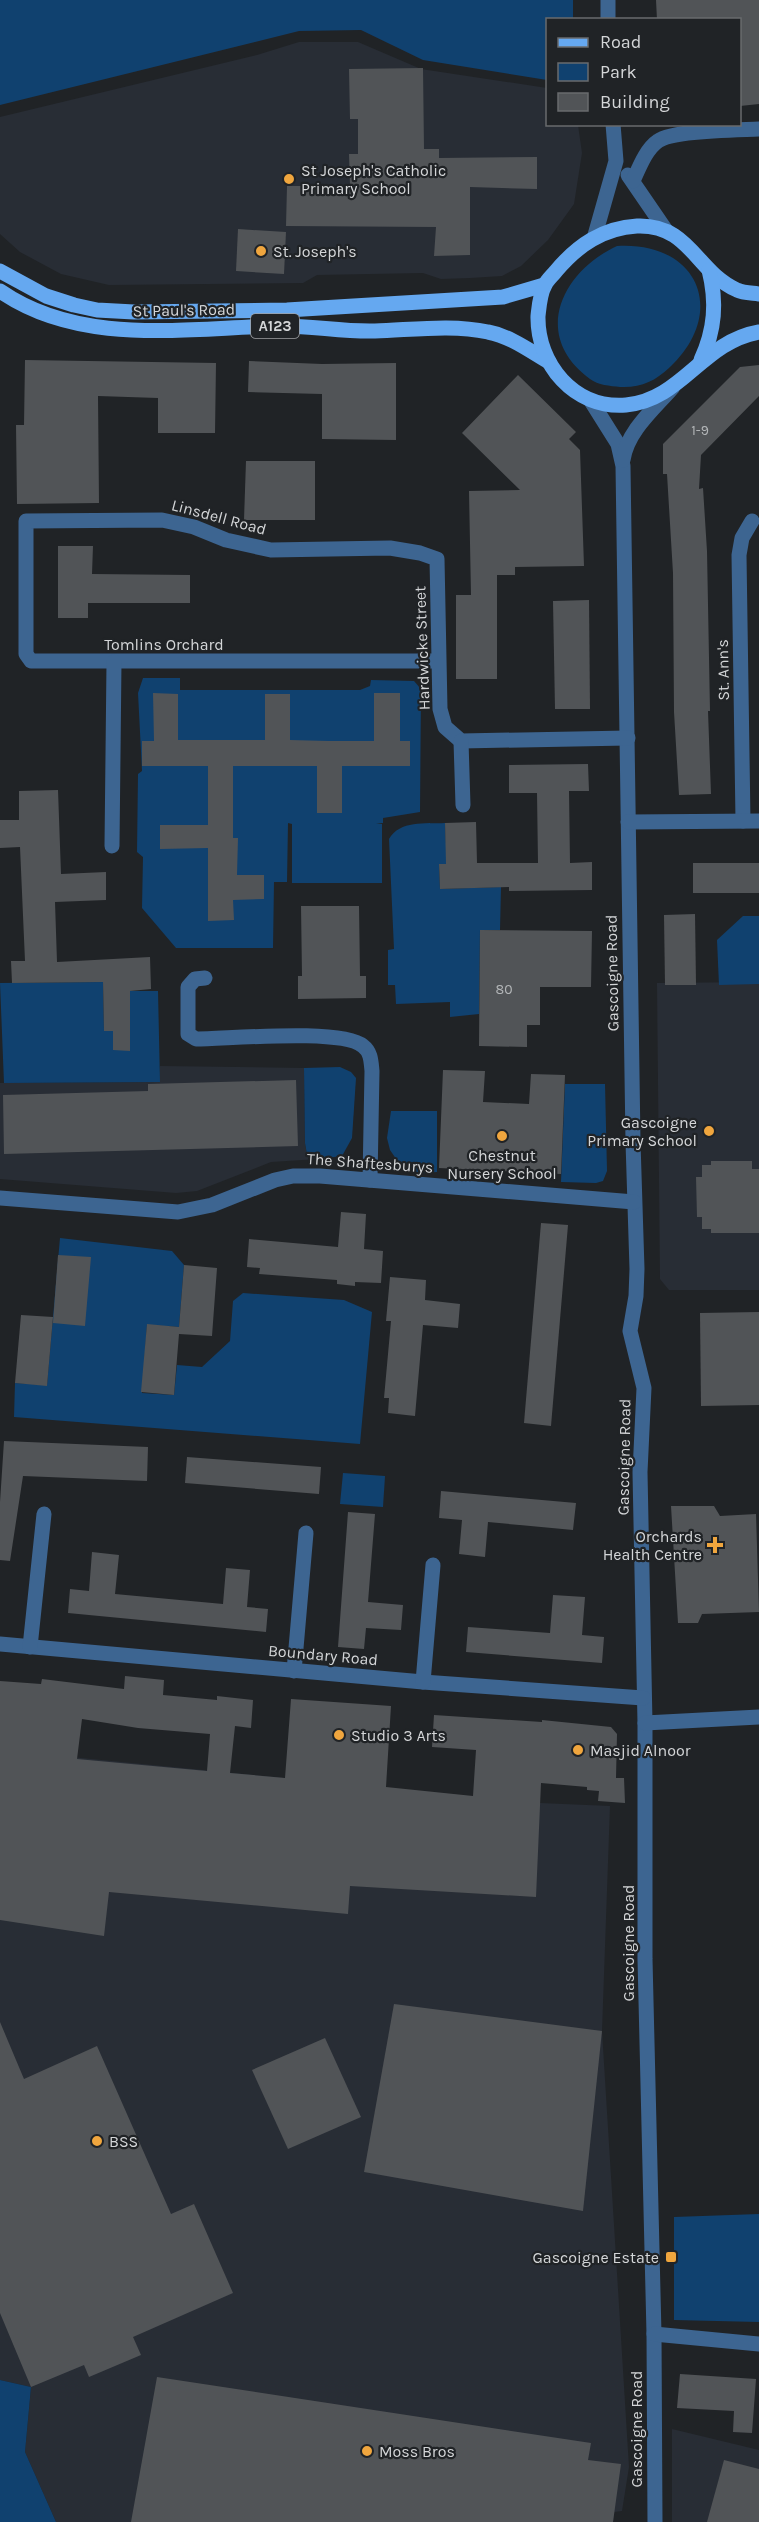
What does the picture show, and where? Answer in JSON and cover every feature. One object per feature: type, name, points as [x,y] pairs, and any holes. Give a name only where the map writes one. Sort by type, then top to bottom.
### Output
[{"type":"main road","name":"St Paul's Road","points":[[759,294],[739,292],[724,283],[685,243],[664,229],[640,226],[595,235],[569,256],[544,285],[538,312],[538,332],[549,363],[559,378],[573,391],[591,400],[623,405],[656,398],[674,386],[701,360],[725,345],[759,332]]},
{"type":"main road","name":"St Paul's Road","points":[[701,360],[712,329],[715,305],[714,288],[708,268]]},
{"type":"main road","name":"St Paul's Road","points":[[0,272],[46,296],[74,305],[97,310],[134,312],[287,310],[503,297],[544,285]]},
{"type":"main road","name":"St Paul's Road","points":[[0,291],[38,311],[69,322],[134,330],[286,326],[371,331],[463,329],[489,332],[507,338],[549,363]]},
{"type":"street","points":[[608,0],[608,18]]},
{"type":"street","points":[[595,235],[616,161],[613,126]]},
{"type":"street","points":[[633,181],[646,156],[658,141],[672,135],[759,129]]},
{"type":"street","points":[[616,161],[633,181],[664,229]]},
{"type":"street","name":"Gascoigne Road","points":[[623,466],[628,444],[634,433],[674,386]]},
{"type":"street","name":"Gascoigne Road","points":[[591,400],[618,444],[623,466],[636,1296],[630,1331],[644,1388],[639,1472],[645,1723],[645,1959],[654,2334],[655,2522]]},
{"type":"street","name":"Linsdell Road","points":[[26,521],[162,520],[194,527],[226,540],[271,550],[390,548],[420,553],[437,559]]},
{"type":"street","name":"Tomlins Orchard","points":[[26,521],[26,654],[31,661],[439,661]]},
{"type":"street","name":"St. Ann's","points":[[743,821],[739,555],[742,538],[752,521]]},
{"type":"street","name":"Hardwicke Street","points":[[437,559],[441,709],[445,727],[461,741]]},
{"type":"street","points":[[112,846],[114,662]]},
{"type":"street","points":[[463,805],[461,741],[628,738]]},
{"type":"street","points":[[628,822],[759,821]]},
{"type":"street","points":[[205,978],[195,979],[188,987],[188,1034],[196,1039],[325,1036],[362,1044],[370,1055],[372,1071],[369,1180]]},
{"type":"street","name":"The Shaftesburys","points":[[0,1198],[178,1212],[212,1205],[265,1183],[294,1176],[634,1202]]},
{"type":"street","points":[[30,1647],[44,1514]]},
{"type":"street","points":[[294,1671],[306,1533]]},
{"type":"street","points":[[423,1682],[433,1565]]},
{"type":"street","name":"Boundary Road","points":[[0,1644],[423,1682],[643,1698]]},
{"type":"street","points":[[645,1723],[759,1717]]},
{"type":"street","points":[[654,2334],[759,2344]]},
{"type":"shaded area","name":"St Joseph's Catholic Primary School","points":[[299,42],[358,42],[421,69],[546,88],[546,126],[578,126],[582,153],[574,204],[548,240],[521,266],[502,276],[470,278],[441,279],[423,273],[317,275],[303,283],[109,285],[61,274],[20,252],[0,234],[0,117],[257,55]]},
{"type":"shaded area","name":"Gascoigne Primary School","points":[[759,982],[759,1290],[669,1290],[660,1279],[657,983]]},
{"type":"shaded area","points":[[160,1066],[304,1068],[305,1143],[307,1154],[318,1159],[271,1162],[197,1191],[176,1193],[0,1179],[0,1083],[159,1082]]},
{"type":"shaded area","points":[[0,1750],[540,1803],[610,1806],[602,2031],[629,2467],[622,2511],[614,2512],[613,2522],[56,2522],[25,2452],[31,2387],[0,2380]]},
{"type":"shaded area","points":[[672,2429],[759,2450],[759,2522],[672,2522]]},
{"type":"green space","points":[[0,0],[573,0],[573,18],[546,18],[546,80],[423,60],[361,30],[299,31],[0,105]]},
{"type":"green space","points":[[617,246],[645,248],[668,255],[685,268],[696,284],[700,303],[698,325],[687,346],[669,368],[647,383],[628,387],[604,385],[590,379],[572,362],[561,344],[558,325],[560,306],[568,288],[597,257]]},
{"type":"green space","points":[[143,678],[180,678],[180,690],[360,690],[370,686],[371,680],[414,681],[421,689],[420,812],[383,818],[383,823],[376,823],[382,824],[382,883],[292,883],[292,824],[288,823],[287,882],[274,882],[273,948],[176,948],[142,908],[143,857],[137,852],[138,774],[142,771],[138,693]]},
{"type":"green space","points":[[421,823],[445,823],[447,864],[439,864],[440,889],[501,887],[500,930],[480,930],[479,1014],[450,1017],[450,1002],[396,1004],[395,985],[388,985],[388,950],[394,949],[389,839],[406,826]]},
{"type":"green space","points":[[743,916],[759,916],[759,984],[719,985],[717,940]]},
{"type":"green space","points":[[103,982],[104,1031],[130,1030],[130,991],[158,991],[160,1082],[4,1083],[0,983]]},
{"type":"green space","points":[[340,1067],[351,1072],[356,1078],[352,1138],[342,1156],[318,1159],[307,1154],[305,1143],[304,1068]]},
{"type":"green space","points":[[565,1084],[605,1084],[607,1171],[603,1181],[596,1183],[561,1182]]},
{"type":"green space","points":[[391,1111],[437,1111],[437,1172],[415,1174],[401,1166],[390,1150],[387,1138]]},
{"type":"green space","points":[[60,1238],[172,1251],[184,1265],[179,1327],[147,1325],[142,1393],[174,1395],[177,1365],[202,1367],[230,1341],[233,1301],[243,1293],[344,1300],[372,1312],[360,1444],[14,1417],[15,1383],[47,1385]]},
{"type":"green space","points":[[343,1473],[385,1476],[383,1507],[340,1504]]},
{"type":"green space","points":[[759,2214],[759,2322],[674,2320],[674,2217]]},
{"type":"green space","points":[[0,2380],[31,2387],[25,2452],[56,2522],[0,2522]]},
{"type":"building","points":[[656,0],[759,0],[759,104],[741,106],[741,18],[657,18]]},
{"type":"building","points":[[423,68],[424,149],[439,149],[439,158],[537,157],[537,189],[470,187],[470,255],[434,256],[436,227],[286,226],[287,186],[350,186],[349,154],[358,154],[358,119],[350,119],[349,69]]},
{"type":"building","name":"St. Joseph's","points":[[238,229],[286,232],[284,274],[236,271]]},
{"type":"building","points":[[25,360],[216,363],[215,433],[158,433],[158,398],[98,396],[99,503],[17,504],[16,425],[24,425]]},
{"type":"building","points":[[249,361],[322,364],[396,363],[396,440],[322,439],[322,394],[248,392]]},
{"type":"building","points":[[759,365],[759,396],[701,455],[699,489],[703,488],[707,551],[711,794],[679,795],[674,712],[673,573],[667,474],[663,474],[663,444],[740,367]]},
{"type":"building","points":[[518,375],[576,432],[569,439],[580,450],[584,566],[515,567],[515,575],[497,575],[497,679],[456,679],[456,595],[471,595],[469,491],[520,490],[462,433]]},
{"type":"building","points":[[246,461],[315,461],[315,520],[244,520]]},
{"type":"building","points":[[58,546],[93,546],[92,574],[190,575],[190,603],[88,603],[88,618],[58,618]]},
{"type":"building","points":[[589,600],[590,709],[555,709],[553,601]]},
{"type":"building","points":[[153,693],[178,694],[178,740],[265,740],[265,694],[290,694],[290,740],[374,741],[374,693],[400,693],[400,741],[410,741],[410,766],[342,766],[342,813],[317,813],[317,766],[233,766],[233,838],[238,838],[237,875],[264,875],[264,899],[233,900],[234,920],[208,921],[208,848],[160,849],[160,825],[208,825],[208,766],[142,766],[142,741],[154,741]]},
{"type":"building","points":[[588,764],[589,791],[569,791],[570,863],[592,862],[592,890],[509,891],[509,887],[440,889],[439,864],[446,864],[445,823],[476,822],[477,863],[538,863],[537,793],[509,793],[509,765]]},
{"type":"building","points":[[58,790],[61,874],[106,872],[106,900],[55,902],[57,962],[150,957],[151,989],[130,991],[130,1051],[113,1050],[113,1031],[104,1031],[103,982],[12,983],[11,961],[25,961],[20,847],[0,848],[0,820],[19,820],[19,791]]},
{"type":"building","points":[[693,863],[759,863],[759,893],[693,893]]},
{"type":"building","points":[[301,906],[359,906],[360,976],[366,976],[366,998],[298,999],[298,976],[302,976]]},
{"type":"building","points":[[695,914],[696,985],[665,985],[664,915]]},
{"type":"building","points":[[480,930],[592,931],[591,987],[540,987],[540,1025],[527,1025],[527,1047],[479,1046]]},
{"type":"building","name":"Chestnut Nursery School","points":[[443,1070],[485,1071],[483,1102],[529,1104],[531,1074],[565,1075],[561,1174],[439,1168]]},
{"type":"building","points":[[296,1080],[298,1146],[4,1154],[3,1095],[148,1091],[148,1084]]},
{"type":"building","points":[[711,1161],[752,1161],[752,1169],[759,1169],[759,1233],[711,1233],[711,1229],[702,1229],[702,1217],[697,1217],[696,1177],[702,1177],[702,1165],[711,1165]]},
{"type":"building","points":[[341,1212],[366,1214],[364,1249],[383,1251],[381,1283],[355,1282],[355,1286],[337,1284],[337,1280],[259,1274],[260,1268],[247,1267],[249,1239],[338,1247]]},
{"type":"building","points":[[541,1223],[568,1225],[551,1426],[524,1423]]},
{"type":"building","points":[[58,1255],[91,1257],[85,1326],[53,1323]]},
{"type":"building","points":[[184,1265],[217,1268],[212,1336],[179,1334],[174,1395],[141,1392],[147,1324],[179,1327]]},
{"type":"building","points":[[390,1277],[426,1280],[425,1300],[460,1304],[458,1328],[423,1325],[415,1416],[388,1413],[389,1398],[384,1398],[391,1321],[386,1321]]},
{"type":"building","points":[[759,1312],[759,1405],[701,1406],[700,1313]]},
{"type":"building","points":[[21,1315],[53,1317],[47,1386],[15,1383]]},
{"type":"building","points":[[4,1441],[148,1447],[147,1481],[23,1476],[10,1561],[0,1560],[0,1502]]},
{"type":"building","points":[[187,1457],[321,1467],[319,1494],[185,1483]]},
{"type":"building","points":[[441,1491],[576,1503],[573,1530],[488,1522],[485,1557],[459,1554],[462,1520],[439,1518]]},
{"type":"building","name":"Orchards Health Centre","points":[[671,1506],[714,1506],[720,1516],[756,1514],[759,1612],[702,1614],[698,1623],[678,1623]]},
{"type":"building","points":[[348,1512],[375,1514],[368,1602],[403,1605],[401,1630],[366,1628],[364,1649],[338,1647]]},
{"type":"building","points":[[92,1552],[119,1555],[115,1594],[223,1604],[226,1568],[250,1570],[247,1607],[268,1609],[266,1632],[68,1613],[70,1589],[89,1591]]},
{"type":"building","points":[[553,1595],[585,1597],[582,1635],[604,1637],[602,1663],[466,1652],[468,1627],[550,1633]]},
{"type":"building","points":[[125,1676],[164,1680],[163,1695],[217,1700],[217,1696],[253,1700],[251,1728],[235,1726],[230,1773],[285,1778],[291,1699],[391,1706],[386,1787],[473,1796],[476,1750],[432,1747],[434,1715],[542,1722],[542,1720],[611,1727],[617,1734],[616,1778],[624,1778],[625,1803],[598,1801],[599,1791],[587,1790],[587,1787],[541,1783],[536,1897],[350,1886],[348,1914],[109,1892],[104,1936],[0,1920],[0,1681],[41,1684],[42,1679],[124,1689]],"holes":[[[82,1719],[138,1728],[210,1734],[207,1771],[77,1759]]]},
{"type":"building","points":[[394,2004],[602,2031],[583,2211],[364,2172]]},
{"type":"building","points":[[0,2022],[24,2079],[97,2046],[171,2214],[194,2204],[233,2293],[133,2337],[141,2355],[89,2377],[84,2365],[31,2387],[0,2313]]},
{"type":"building","points":[[325,2038],[361,2117],[288,2149],[252,2070]]},
{"type":"building","points":[[680,2374],[756,2379],[752,2433],[733,2432],[734,2411],[677,2408]]},
{"type":"building","name":"Moss Bros","points":[[157,2377],[591,2443],[588,2460],[621,2464],[613,2522],[131,2522]]},
{"type":"building","points":[[724,2460],[759,2469],[759,2522],[707,2522]]},
{"type":"place","name":"St Joseph's Catholic Primary School","points":[[289,179]]},
{"type":"place","name":"St. Joseph's","points":[[261,251]]},
{"type":"place","name":"Gascoigne Primary School","points":[[709,1131]]},
{"type":"place","name":"Chestnut Nursery School","points":[[502,1136]]},
{"type":"place","name":"Orchards Health Centre","points":[[715,1545]]},
{"type":"place","name":"Studio 3 Arts","points":[[339,1735]]},
{"type":"place","name":"Masjid Alnoor","points":[[578,1750]]},
{"type":"place","name":"BSS","points":[[97,2141]]},
{"type":"place","name":"Gascoigne Estate","points":[[671,2257]]},
{"type":"place","name":"Moss Bros","points":[[367,2451]]}]
